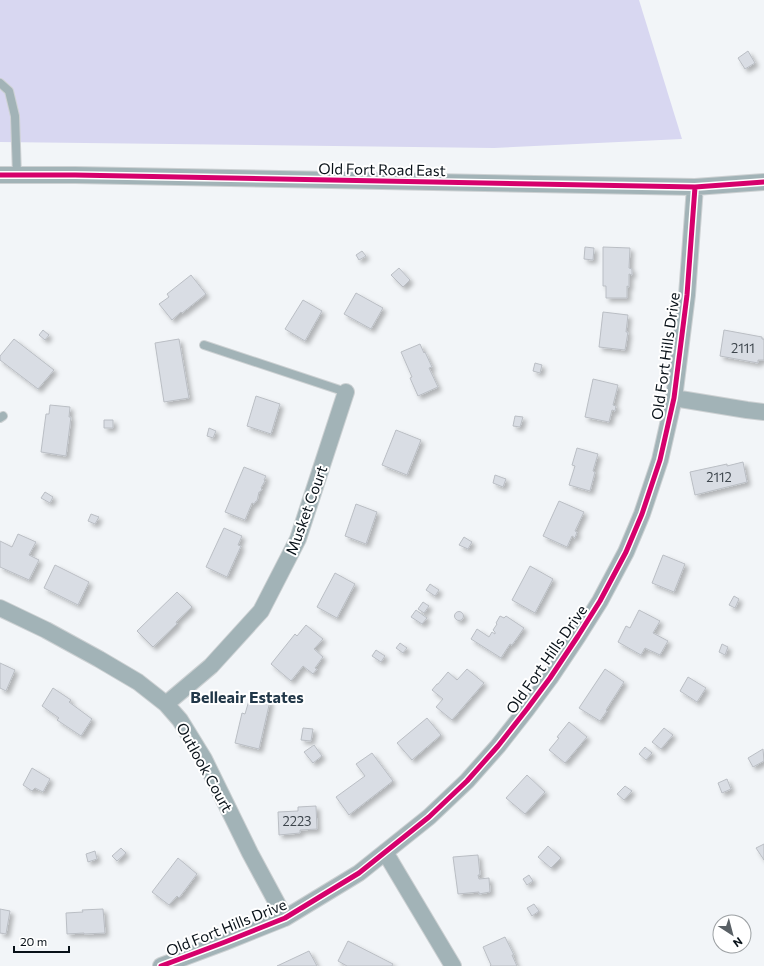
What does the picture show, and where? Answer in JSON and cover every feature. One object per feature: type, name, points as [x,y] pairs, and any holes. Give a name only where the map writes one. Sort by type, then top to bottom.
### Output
[{"type":"street","name":"Old Fort Road East","points":[[0,175],[83,175],[695,187],[764,182]]},
{"type":"street","name":"Old Fort Hills Drive","points":[[161,966],[285,918],[359,873],[429,817],[467,781],[498,746],[550,678],[600,601],[626,552],[642,514],[660,460],[674,398],[686,295],[695,187]]},
{"type":"street","name":"Musket Court","points":[[166,704],[212,666],[261,611],[298,540],[346,392]]},
{"type":"street","points":[[674,398],[764,412]]},
{"type":"street","name":"Outlook Court","points":[[0,608],[46,630],[99,659],[138,682],[166,704],[180,720],[204,759],[250,853],[285,918]]},
{"type":"street","points":[[385,852],[453,966]]},
{"type":"lane","points":[[0,83],[9,91],[15,116],[17,175]]},
{"type":"lane","points":[[204,345],[346,392]]},
{"type":"shaded area","points":[[0,0],[639,0],[682,139],[494,148],[0,142]]},
{"type":"building","points":[[748,51],[755,63],[745,69],[738,58]]},
{"type":"building","points":[[585,247],[594,248],[593,260],[584,259]]},
{"type":"building","points":[[603,247],[630,248],[629,268],[632,269],[632,275],[629,274],[627,298],[606,298],[606,286],[603,286]]},
{"type":"building","points":[[362,251],[366,256],[359,260],[356,255]]},
{"type":"building","points":[[399,268],[410,280],[403,287],[391,275]]},
{"type":"building","points":[[191,275],[206,294],[172,320],[159,304],[169,297],[167,294]]},
{"type":"building","points":[[356,293],[383,308],[371,329],[344,314]]},
{"type":"building","points":[[303,300],[322,311],[305,341],[285,329]]},
{"type":"building","points":[[603,312],[628,315],[626,332],[628,332],[625,350],[599,347]]},
{"type":"building","points":[[43,330],[49,335],[45,340],[39,335]]},
{"type":"building","points":[[724,330],[762,337],[762,339],[764,339],[764,360],[758,360],[758,363],[720,356]]},
{"type":"building","points":[[14,339],[54,370],[38,389],[0,360],[0,356]]},
{"type":"building","points":[[179,339],[189,398],[164,402],[155,343]]},
{"type":"building","points":[[420,344],[432,367],[429,368],[438,387],[418,396],[410,378],[412,377],[401,352]]},
{"type":"building","points":[[535,363],[542,365],[540,373],[533,371]]},
{"type":"building","points":[[593,379],[618,385],[613,405],[616,406],[615,411],[612,410],[609,422],[585,417]]},
{"type":"building","points":[[256,396],[280,404],[271,434],[247,426]]},
{"type":"building","points":[[50,405],[70,407],[69,417],[71,417],[66,456],[41,452],[46,414],[49,414]]},
{"type":"building","points":[[515,416],[523,417],[520,427],[513,426]]},
{"type":"building","points":[[104,420],[113,420],[113,428],[104,428]]},
{"type":"building","points":[[209,428],[216,431],[213,438],[207,436]]},
{"type":"building","points":[[396,430],[421,440],[407,475],[382,465]]},
{"type":"building","points":[[577,448],[598,454],[593,471],[595,472],[590,491],[569,485],[575,466],[572,465]]},
{"type":"building","points":[[743,462],[747,482],[695,495],[690,472]]},
{"type":"building","points":[[244,467],[266,476],[257,501],[254,504],[252,503],[245,520],[225,512]]},
{"type":"building","points":[[495,475],[506,479],[503,487],[493,483]]},
{"type":"building","points":[[45,492],[53,497],[50,503],[41,498]]},
{"type":"building","points":[[559,501],[584,512],[575,531],[577,532],[575,538],[572,536],[567,547],[543,536]]},
{"type":"building","points":[[356,504],[377,512],[366,544],[345,536]]},
{"type":"building","points":[[91,514],[99,517],[95,524],[88,521]]},
{"type":"building","points":[[224,528],[242,536],[238,545],[241,546],[227,577],[206,567]]},
{"type":"building","points":[[18,534],[36,542],[29,555],[39,560],[29,580],[0,567],[0,541],[12,547]]},
{"type":"building","points":[[464,537],[472,542],[468,549],[459,545]]},
{"type":"building","points":[[663,555],[685,564],[674,592],[652,583]]},
{"type":"building","points":[[55,565],[89,582],[78,605],[44,588]]},
{"type":"building","points":[[530,566],[553,579],[535,613],[512,600]]},
{"type":"building","points":[[335,573],[355,584],[337,618],[317,607]]},
{"type":"building","points":[[430,584],[439,590],[435,596],[426,590]]},
{"type":"building","points":[[177,592],[192,607],[153,647],[137,631]]},
{"type":"building","points":[[734,596],[739,599],[735,608],[729,605]]},
{"type":"building","points":[[423,602],[429,606],[424,613],[418,609]]},
{"type":"building","points":[[416,610],[427,618],[422,624],[411,617]]},
{"type":"building","points":[[639,610],[660,621],[653,633],[668,641],[660,655],[645,648],[641,655],[618,642],[626,626],[630,628]]},
{"type":"building","points":[[457,612],[461,612],[463,616],[461,620],[457,620],[455,618],[455,614]]},
{"type":"building","points":[[500,616],[504,618],[506,616],[524,628],[512,645],[510,644],[501,658],[471,639],[477,629],[489,637],[492,632],[495,634],[493,630]]},
{"type":"building","points":[[306,625],[323,639],[314,649],[323,657],[315,668],[317,669],[313,674],[303,666],[291,681],[271,664],[295,634],[297,636]]},
{"type":"building","points":[[400,643],[407,648],[403,653],[396,648]]},
{"type":"building","points":[[722,644],[728,647],[725,655],[719,652]]},
{"type":"building","points":[[376,650],[385,656],[381,662],[372,656]]},
{"type":"building","points":[[0,663],[15,670],[6,691],[0,688]]},
{"type":"building","points":[[467,669],[484,683],[452,720],[436,707],[443,699],[432,690],[448,672],[457,680]]},
{"type":"building","points":[[605,669],[624,682],[600,721],[579,708]]},
{"type":"building","points":[[688,677],[706,688],[697,702],[680,691]]},
{"type":"building","points":[[53,688],[71,700],[69,702],[92,719],[81,736],[57,720],[59,718],[42,706]]},
{"type":"building","points":[[250,697],[270,701],[259,749],[235,743],[242,713],[245,714]]},
{"type":"building","points":[[427,718],[441,735],[412,760],[397,743]]},
{"type":"building","points":[[569,722],[587,737],[565,763],[549,750]]},
{"type":"building","points":[[303,728],[313,729],[311,741],[301,740]]},
{"type":"building","points":[[664,728],[673,735],[661,749],[652,742]]},
{"type":"building","points":[[314,745],[322,756],[313,763],[304,752]]},
{"type":"building","points":[[645,747],[652,753],[646,760],[639,754]]},
{"type":"building","points":[[763,749],[764,761],[753,767],[748,758]]},
{"type":"building","points":[[372,753],[393,781],[349,815],[336,797],[365,776],[356,764]]},
{"type":"building","points":[[32,768],[50,779],[43,792],[35,788],[32,791],[23,785]]},
{"type":"building","points":[[527,775],[545,792],[525,814],[506,798]]},
{"type":"building","points":[[727,779],[731,789],[722,793],[718,783]]},
{"type":"building","points":[[625,786],[632,791],[624,800],[617,794]]},
{"type":"building","points":[[316,806],[317,829],[300,830],[300,833],[279,835],[278,812],[298,811],[298,807]]},
{"type":"building","points":[[764,844],[764,860],[756,848]]},
{"type":"building","points":[[548,846],[561,858],[551,868],[538,857]]},
{"type":"building","points":[[121,848],[126,853],[117,861],[112,856]]},
{"type":"building","points":[[95,851],[97,859],[88,862],[86,854]]},
{"type":"building","points":[[478,855],[479,879],[489,878],[490,892],[479,894],[479,892],[458,894],[453,857]]},
{"type":"building","points":[[178,858],[197,874],[179,898],[177,896],[169,905],[152,892]]},
{"type":"building","points":[[529,875],[533,881],[527,885],[523,879]]},
{"type":"building","points":[[534,904],[539,911],[532,916],[527,908]]},
{"type":"building","points":[[0,909],[10,911],[6,934],[0,933]]},
{"type":"building","points":[[103,909],[105,933],[67,934],[66,913],[83,912],[82,910]]},
{"type":"building","points":[[505,937],[514,955],[512,955],[517,966],[490,966],[491,965],[483,947]]},
{"type":"building","points":[[348,941],[393,964],[392,966],[347,966],[338,961]]},
{"type":"building","points":[[309,951],[317,966],[277,966]]},
{"type":"cycle path","points":[[0,175],[75,175],[695,187],[764,182]]},
{"type":"cycle path","points":[[161,966],[285,918],[359,873],[429,817],[467,781],[498,746],[550,678],[600,601],[626,552],[642,514],[660,460],[674,398],[687,295],[695,187]]},
{"type":"district","name":"Belleair Estates","points":[[247,696]]}]
